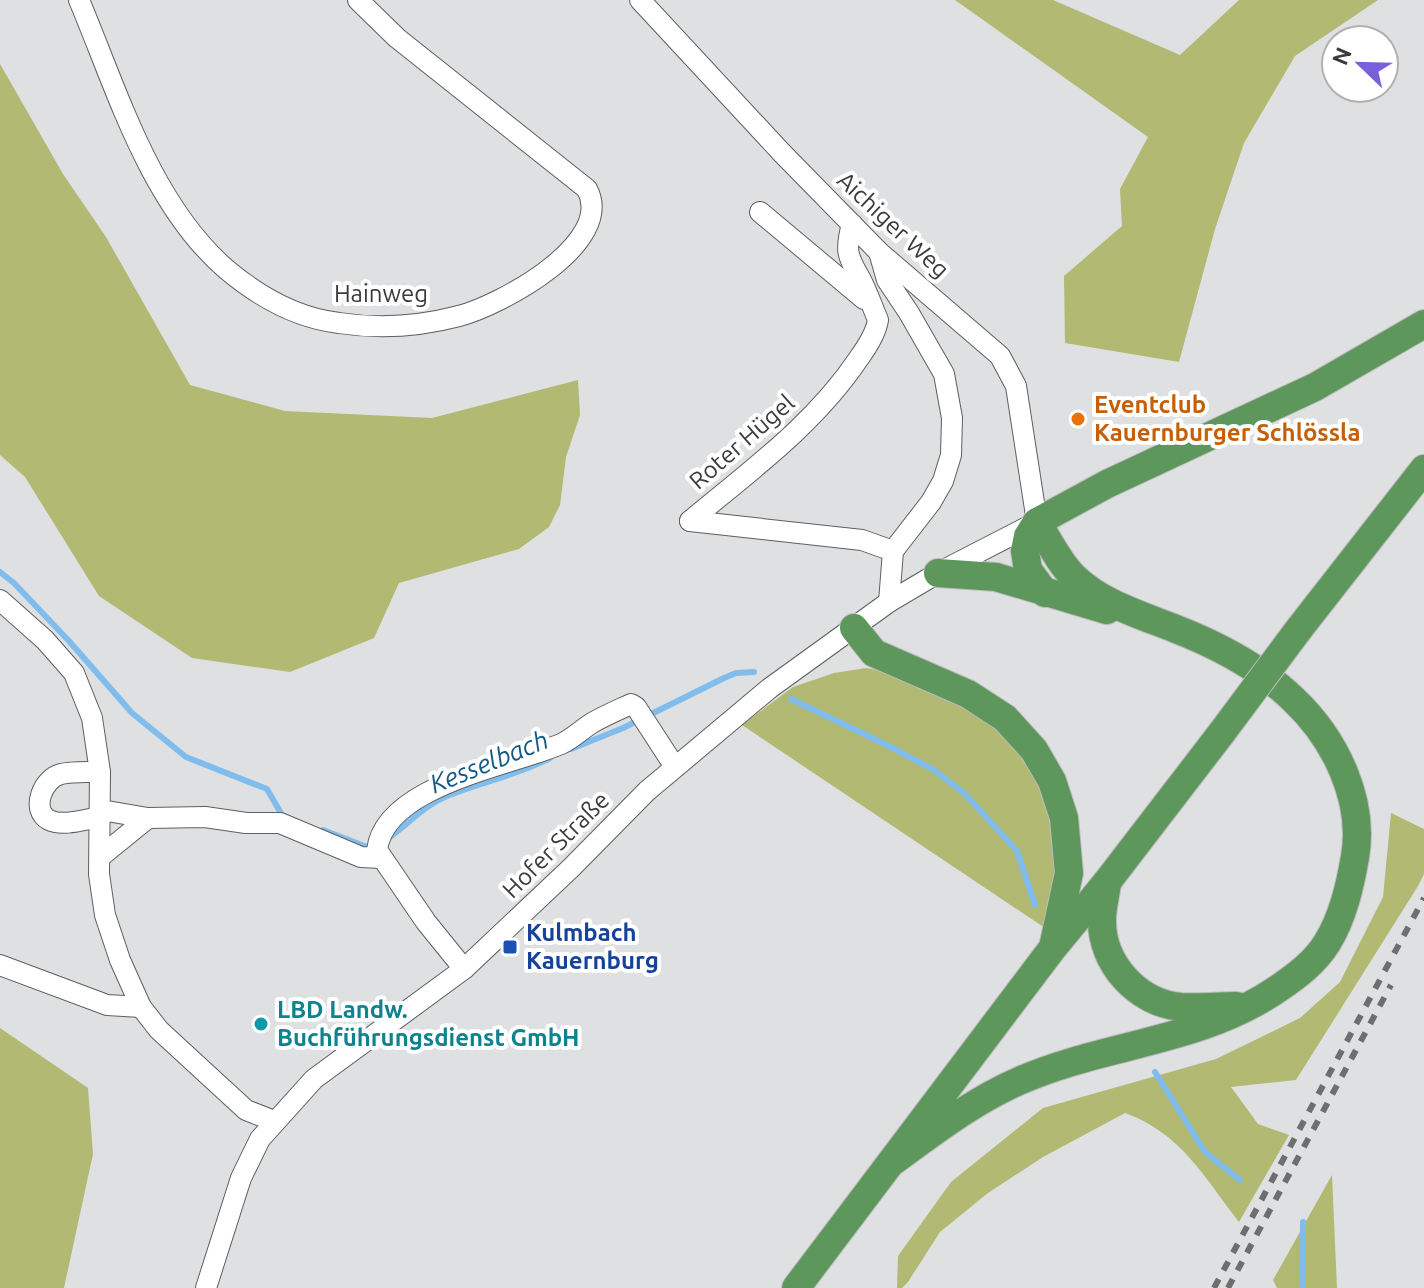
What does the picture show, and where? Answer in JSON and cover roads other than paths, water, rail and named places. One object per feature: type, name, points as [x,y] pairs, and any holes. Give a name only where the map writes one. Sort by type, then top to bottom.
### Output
[{"type":"highway","points":[[1045,593],[1028,570],[1025,551],[1028,536],[1037,522],[1107,484],[1315,387],[1424,324]]},
{"type":"highway","points":[[796,1288],[1052,949],[1107,882],[1424,469]]},
{"type":"highway","points":[[892,1162],[949,1120],[1019,1081],[1094,1055],[1187,1033],[1253,1006],[1303,972],[1327,942],[1349,893],[1358,841],[1353,803],[1343,768],[1322,730],[1293,698],[1245,664],[1204,641],[1143,617],[1092,592],[1071,575],[1037,522]]},
{"type":"highway","points":[[938,573],[996,577],[1045,593],[1143,617]]},
{"type":"highway","points":[[854,628],[874,653],[968,694],[1005,718],[1034,750],[1052,781],[1064,818],[1069,873],[1052,949]]},
{"type":"highway","points":[[1107,882],[1102,920],[1108,953],[1127,981],[1150,999],[1179,1007],[1253,1006]]},
{"type":"street","name":"Hainweg","points":[[79,0],[146,158],[168,200],[200,242],[226,268],[270,300],[292,311],[328,321],[407,325],[463,315],[531,282],[558,262],[580,239],[594,202],[587,189],[397,38],[358,0]]},
{"type":"street","name":"Aichiger Weg","points":[[640,0],[879,252],[1000,356],[1016,386],[1037,522]]},
{"type":"street","points":[[760,212],[873,308]]},
{"type":"street","points":[[852,224],[847,244],[850,265],[860,278],[873,308]]},
{"type":"street","points":[[879,252],[887,280],[944,374],[952,418],[951,455],[943,481],[931,502],[893,551],[889,602]]},
{"type":"street","name":"Roter Hügel","points":[[873,308],[878,320],[877,327],[836,391],[786,440],[690,521],[852,538],[893,551]]},
{"type":"street","name":"Hofer Straße","points":[[206,1288],[241,1178],[260,1139],[314,1079],[464,969],[509,929],[647,791],[770,688],[889,602],[1037,522]]},
{"type":"street","points":[[0,600],[45,640],[74,673],[92,718],[100,772],[99,874],[105,915],[120,960],[141,1007],[159,1030],[246,1110],[274,1121]]},
{"type":"street","points":[[100,772],[60,774],[45,785],[40,805],[42,814],[51,821],[66,822],[101,813],[280,823],[361,857],[379,848],[388,822],[425,792],[564,743],[593,722],[631,704],[675,767]]},
{"type":"street","points":[[100,857],[148,818]]},
{"type":"street","points":[[379,848],[443,945],[464,969]]},
{"type":"street","points":[[0,947],[20,971]]},
{"type":"street","points":[[0,965],[107,1005],[141,1007]]},
{"type":"waterway","name":"Kesselbach","points":[[0,572],[69,641],[132,713],[186,757],[267,789],[286,817]]},
{"type":"waterway","name":"Kesselbach","points":[[571,749],[623,728],[724,678],[736,673],[754,672]]},
{"type":"waterway","name":"Kesselbach","points":[[791,699],[934,770],[965,794],[1017,851],[1035,905]]},
{"type":"waterway","name":"Kesselbach","points":[[390,837],[437,801],[550,758]]},
{"type":"waterway","name":"Kesselbach","points":[[323,830],[367,847],[372,845]]},
{"type":"waterway","name":"Kesselbach","points":[[1155,1072],[1205,1152],[1240,1180]]},
{"type":"waterway","name":"Kesselbach","points":[[1302,1288],[1303,1222]]},
{"type":"railway","points":[[1214,1288],[1424,898]]},
{"type":"railway","points":[[1228,1288],[1391,985]]},
{"type":"place","name":"Eventclub Kauernburger Schlössla","points":[[1078,419]]},
{"type":"place","name":"Kulmbach Kauernburg","points":[[510,947]]},
{"type":"place","name":"LBD Landw. Buchführungsdienst GmbH","points":[[261,1024]]}]
